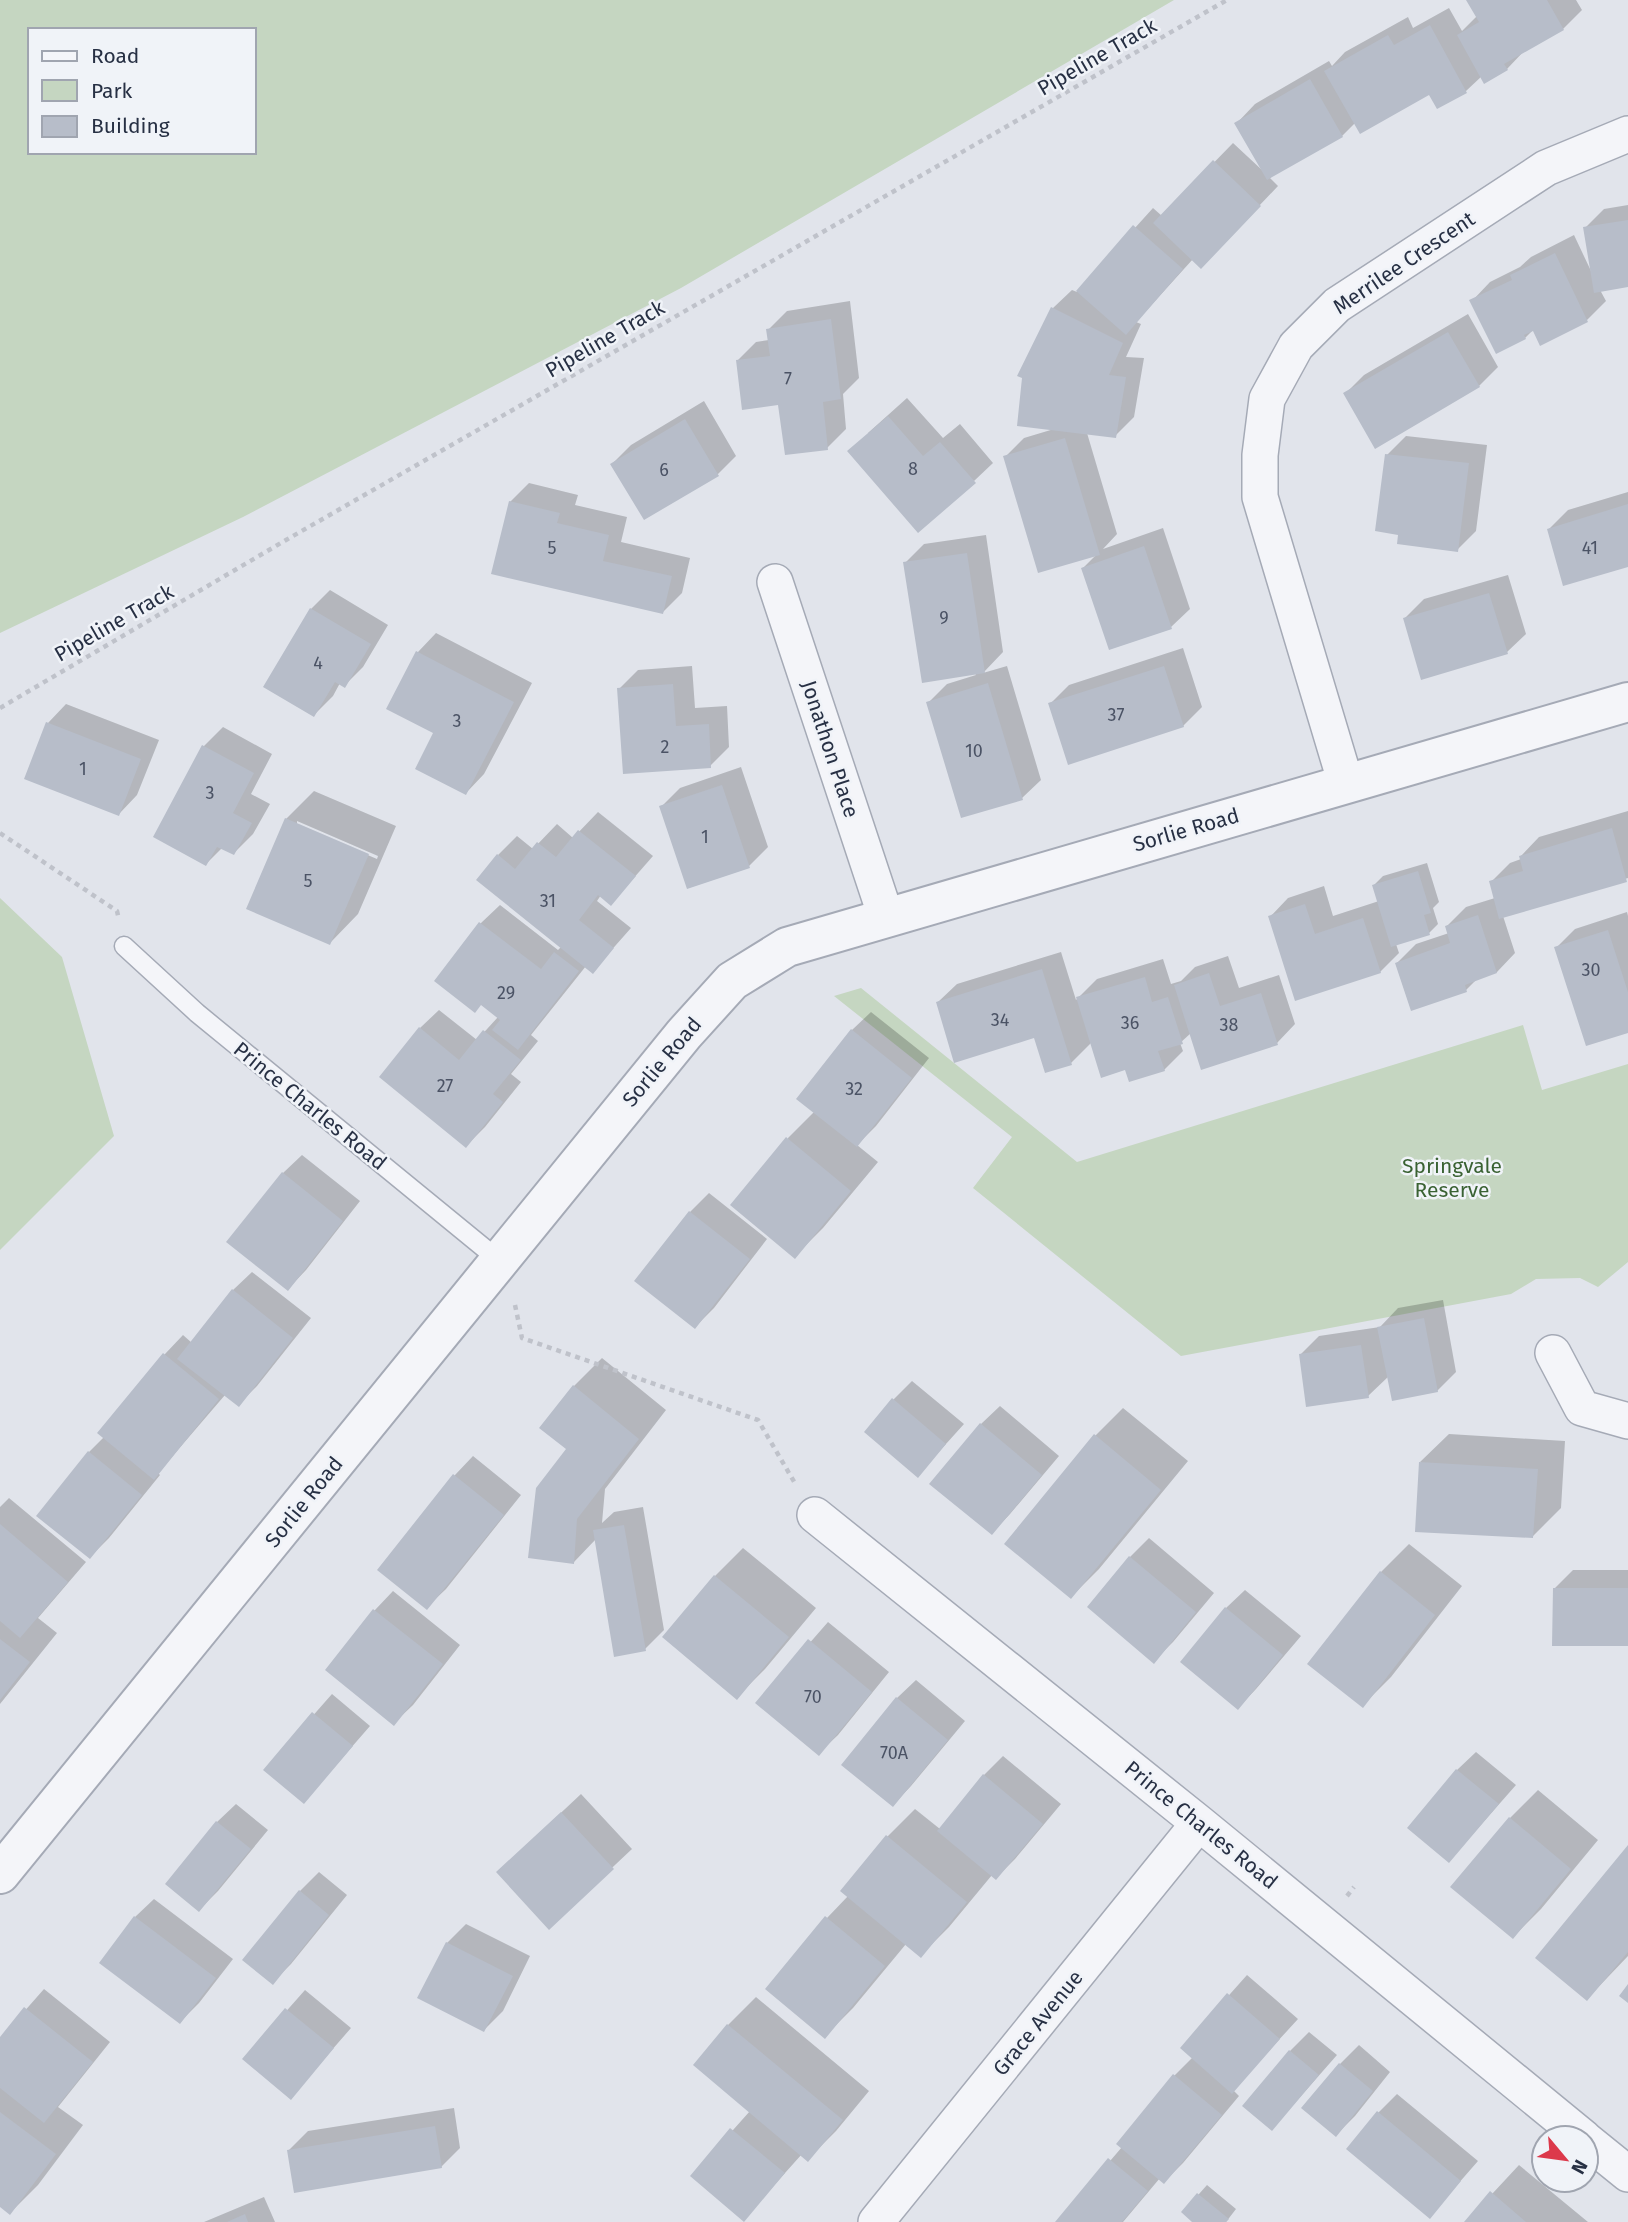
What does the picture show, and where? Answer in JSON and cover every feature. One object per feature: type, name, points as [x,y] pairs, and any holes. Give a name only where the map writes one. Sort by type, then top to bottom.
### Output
[{"type":"street","name":"Merrilee Crescent","points":[[1346,784],[1260,497],[1260,455],[1268,399],[1296,346],[1337,305],[1546,168],[1628,134]]},
{"type":"street","name":"Jonathon Place","points":[[775,582],[886,917]]},
{"type":"street","name":"Sorlie Road","points":[[0,1874],[684,1034],[732,982],[787,947],[1628,702]]},
{"type":"street","points":[[1553,1353],[1582,1408],[1628,1421]]},
{"type":"street","name":"Prince Charles Road","points":[[815,1515],[1199,1823],[1567,2124]]},
{"type":"street","name":"Grace Avenue","points":[[876,2222],[1199,1823]]},
{"type":"street","name":"Prince Charles Road","points":[[1600,2151],[1628,2174]]},
{"type":"lane","name":"Prince Charles Road","points":[[124,946],[197,1013],[500,1261]]},
{"type":"path","name":"Pipeline Track","points":[[0,708],[298,533],[1227,0]]},
{"type":"path","points":[[0,833],[117,911],[124,946]]},
{"type":"path","points":[[522,1338],[758,1420],[786,1467]]},
{"type":"green space","points":[[0,0],[1174,0],[681,288],[243,517],[0,633]]},
{"type":"green space","points":[[0,898],[62,957],[114,1136],[0,1250]]},
{"type":"green space","name":"Springvale Reserve","points":[[861,988],[1077,1162],[1523,1025],[1542,1090],[1628,1064],[1628,1262],[1598,1287],[1580,1278],[1536,1279],[1511,1294],[1181,1356],[973,1188],[1012,1137],[834,996]]},
{"type":"building","points":[[1466,0],[1547,0],[1564,30],[1504,64],[1508,70],[1484,84],[1457,35],[1479,22]]},
{"type":"building","points":[[1430,25],[1467,93],[1437,109],[1429,95],[1360,134],[1324,71],[1388,35],[1394,45]]},
{"type":"building","points":[[1310,79],[1343,137],[1267,180],[1234,123]]},
{"type":"building","points":[[1213,160],[1261,206],[1201,269],[1153,223]]},
{"type":"building","points":[[1628,220],[1628,287],[1594,293],[1583,227]]},
{"type":"building","points":[[1133,225],[1183,269],[1126,335],[1076,291]]},
{"type":"building","points":[[1555,253],[1588,322],[1540,346],[1533,331],[1524,335],[1526,339],[1496,354],[1469,300],[1512,280],[1510,275]]},
{"type":"building","points":[[1051,307],[1123,343],[1109,375],[1126,377],[1116,438],[1017,426],[1022,378],[1017,376]]},
{"type":"building","points":[[831,319],[841,399],[823,402],[828,450],[785,455],[778,405],[742,410],[736,360],[770,356],[766,329]]},
{"type":"building","points":[[1448,332],[1480,387],[1375,449],[1343,393]]},
{"type":"building","points":[[888,416],[923,456],[940,442],[976,483],[918,533],[847,451]]},
{"type":"building","points":[[685,419],[719,476],[644,520],[610,464]]},
{"type":"building","points":[[1065,438],[1100,555],[1038,573],[1003,456]]},
{"type":"building","points":[[1385,454],[1469,463],[1458,552],[1397,544],[1398,535],[1375,531]]},
{"type":"building","points":[[509,501],[560,513],[557,523],[609,535],[603,561],[672,576],[663,614],[491,574]]},
{"type":"building","points":[[1628,504],[1628,567],[1563,586],[1547,529]]},
{"type":"building","points":[[1144,546],[1172,629],[1109,650],[1081,568]]},
{"type":"building","points":[[967,553],[985,673],[922,683],[903,562]]},
{"type":"building","points":[[1489,593],[1508,654],[1421,680],[1403,618]]},
{"type":"building","points":[[310,608],[371,644],[345,688],[335,682],[314,717],[263,687]]},
{"type":"building","points":[[416,651],[514,702],[466,795],[415,769],[433,733],[386,709]]},
{"type":"building","points":[[1164,666],[1184,727],[1068,765],[1048,703]]},
{"type":"building","points":[[988,683],[1023,800],[961,818],[926,702]]},
{"type":"building","points":[[673,684],[676,726],[709,724],[711,768],[623,774],[617,688]]},
{"type":"building","points":[[46,722],[141,759],[119,816],[24,779]]},
{"type":"building","points":[[202,745],[254,773],[233,813],[252,823],[234,855],[217,847],[206,866],[153,837]]},
{"type":"building","points":[[722,785],[750,868],[687,889],[659,806]]},
{"type":"building","points":[[285,818],[369,854],[330,945],[246,909]]},
{"type":"building","points":[[1612,828],[1627,882],[1499,919],[1489,881],[1523,871],[1519,856]]},
{"type":"building","points":[[578,830],[636,876],[611,906],[598,895],[579,920],[614,948],[593,974],[476,880],[497,854],[515,869],[537,842],[556,857]]},
{"type":"building","points":[[1418,871],[1431,913],[1424,915],[1430,935],[1391,947],[1372,885]]},
{"type":"building","points":[[1305,904],[1315,934],[1363,918],[1381,973],[1295,1001],[1268,916]]},
{"type":"building","points":[[1478,915],[1497,973],[1465,985],[1467,992],[1411,1011],[1395,963],[1450,943],[1445,926]]},
{"type":"building","points":[[479,922],[541,969],[554,952],[579,971],[518,1050],[492,1030],[500,1020],[481,1005],[475,1013],[434,981]]},
{"type":"building","points":[[1608,930],[1628,992],[1628,1033],[1586,1046],[1554,947]]},
{"type":"building","points":[[1042,969],[1072,1065],[1045,1073],[1034,1038],[954,1063],[936,1002]]},
{"type":"building","points":[[1209,973],[1220,1006],[1261,993],[1278,1045],[1201,1070],[1174,985]]},
{"type":"building","points":[[1145,977],[1152,1002],[1168,997],[1183,1044],[1158,1051],[1165,1071],[1129,1082],[1125,1070],[1101,1078],[1076,997]]},
{"type":"building","points":[[419,1027],[459,1060],[483,1030],[521,1060],[493,1094],[503,1102],[466,1148],[379,1077]]},
{"type":"building","points":[[851,1029],[912,1078],[857,1147],[796,1099]]},
{"type":"building","points":[[786,1137],[851,1191],[795,1259],[730,1205]]},
{"type":"building","points":[[282,1172],[343,1221],[288,1291],[226,1242]]},
{"type":"building","points":[[689,1211],[750,1259],[695,1329],[634,1281]]},
{"type":"building","points":[[232,1289],[293,1338],[239,1407],[177,1359]]},
{"type":"building","points":[[1424,1318],[1438,1392],[1392,1401],[1377,1327]]},
{"type":"building","points":[[1361,1345],[1369,1398],[1306,1407],[1299,1354]]},
{"type":"building","points":[[163,1353],[219,1399],[154,1480],[97,1433]]},
{"type":"building","points":[[573,1385],[639,1439],[577,1519],[574,1564],[528,1558],[536,1488],[566,1449],[539,1428]]},
{"type":"building","points":[[892,1398],[946,1444],[918,1478],[864,1432]]},
{"type":"building","points":[[980,1423],[1042,1475],[992,1535],[929,1484]]},
{"type":"building","points":[[1094,1434],[1161,1490],[1071,1599],[1004,1544]]},
{"type":"building","points":[[88,1451],[142,1495],[90,1559],[36,1516]]},
{"type":"building","points":[[1419,1462],[1538,1469],[1533,1538],[1415,1532]]},
{"type":"building","points":[[453,1474],[504,1515],[427,1610],[377,1570]]},
{"type":"building","points":[[0,1524],[68,1582],[20,1638],[0,1621]]},
{"type":"building","points":[[624,1525],[646,1651],[614,1657],[593,1530]]},
{"type":"building","points":[[1129,1556],[1196,1612],[1154,1664],[1087,1607]]},
{"type":"building","points":[[1380,1571],[1435,1615],[1363,1708],[1307,1664]]},
{"type":"building","points":[[714,1575],[789,1637],[737,1700],[662,1637]]},
{"type":"building","points":[[1553,1588],[1628,1588],[1628,1646],[1552,1646]]},
{"type":"building","points":[[1225,1607],[1283,1655],[1238,1710],[1180,1662]]},
{"type":"building","points":[[373,1609],[443,1664],[394,1726],[325,1670]]},
{"type":"building","points":[[0,1639],[30,1662],[0,1700]]},
{"type":"building","points":[[808,1639],[872,1692],[819,1756],[755,1703]]},
{"type":"building","points":[[896,1697],[948,1740],[893,1807],[841,1765]]},
{"type":"building","points":[[312,1712],[353,1746],[304,1804],[263,1770]]},
{"type":"building","points":[[1456,1769],[1499,1804],[1449,1863],[1407,1828]]},
{"type":"building","points":[[983,1774],[1043,1824],[996,1880],[937,1831]]},
{"type":"building","points":[[561,1812],[614,1869],[549,1930],[496,1872]]},
{"type":"building","points":[[1509,1817],[1571,1869],[1513,1939],[1450,1887]]},
{"type":"building","points":[[216,1821],[251,1849],[199,1912],[165,1884]]},
{"type":"building","points":[[886,1835],[967,1902],[921,1958],[840,1891]]},
{"type":"building","points":[[1628,1845],[1628,1952],[1587,2001],[1535,1958]]},
{"type":"building","points":[[299,1890],[329,1915],[273,1985],[242,1960]]},
{"type":"building","points":[[134,1916],[216,1978],[180,2024],[99,1963]]},
{"type":"building","points":[[825,1916],[885,1966],[825,2039],[765,1989]]},
{"type":"building","points":[[446,1942],[513,1976],[484,2032],[417,1998]]},
{"type":"building","points":[[1628,1984],[1628,2003],[1619,1996]]},
{"type":"building","points":[[1227,1993],[1280,2039],[1232,2094],[1180,2048]]},
{"type":"building","points":[[24,2007],[93,2062],[44,2123],[0,2088],[0,2037]]},
{"type":"building","points":[[285,2008],[334,2048],[291,2100],[242,2059]]},
{"type":"building","points":[[727,2024],[843,2120],[808,2162],[693,2065]]},
{"type":"building","points":[[1289,2050],[1319,2075],[1272,2131],[1242,2106]]},
{"type":"building","points":[[1339,2063],[1373,2091],[1336,2137],[1301,2108]]},
{"type":"building","points":[[1173,2074],[1222,2115],[1164,2184],[1116,2144]]},
{"type":"building","points":[[1377,2111],[1461,2181],[1430,2219],[1346,2149]]},
{"type":"building","points":[[0,2112],[56,2154],[10,2215],[0,2207]]},
{"type":"building","points":[[435,2126],[442,2168],[294,2193],[287,2150]]},
{"type":"building","points":[[730,2128],[785,2173],[744,2222],[690,2176]]},
{"type":"building","points":[[1108,2158],[1148,2191],[1122,2222],[1055,2222]]},
{"type":"building","points":[[1490,2191],[1526,2222],[1464,2222]]},
{"type":"building","points":[[1197,2193],[1229,2219],[1226,2222],[1192,2222],[1181,2212]]},
{"type":"building","points":[[245,2214],[248,2222],[227,2222]]}]
